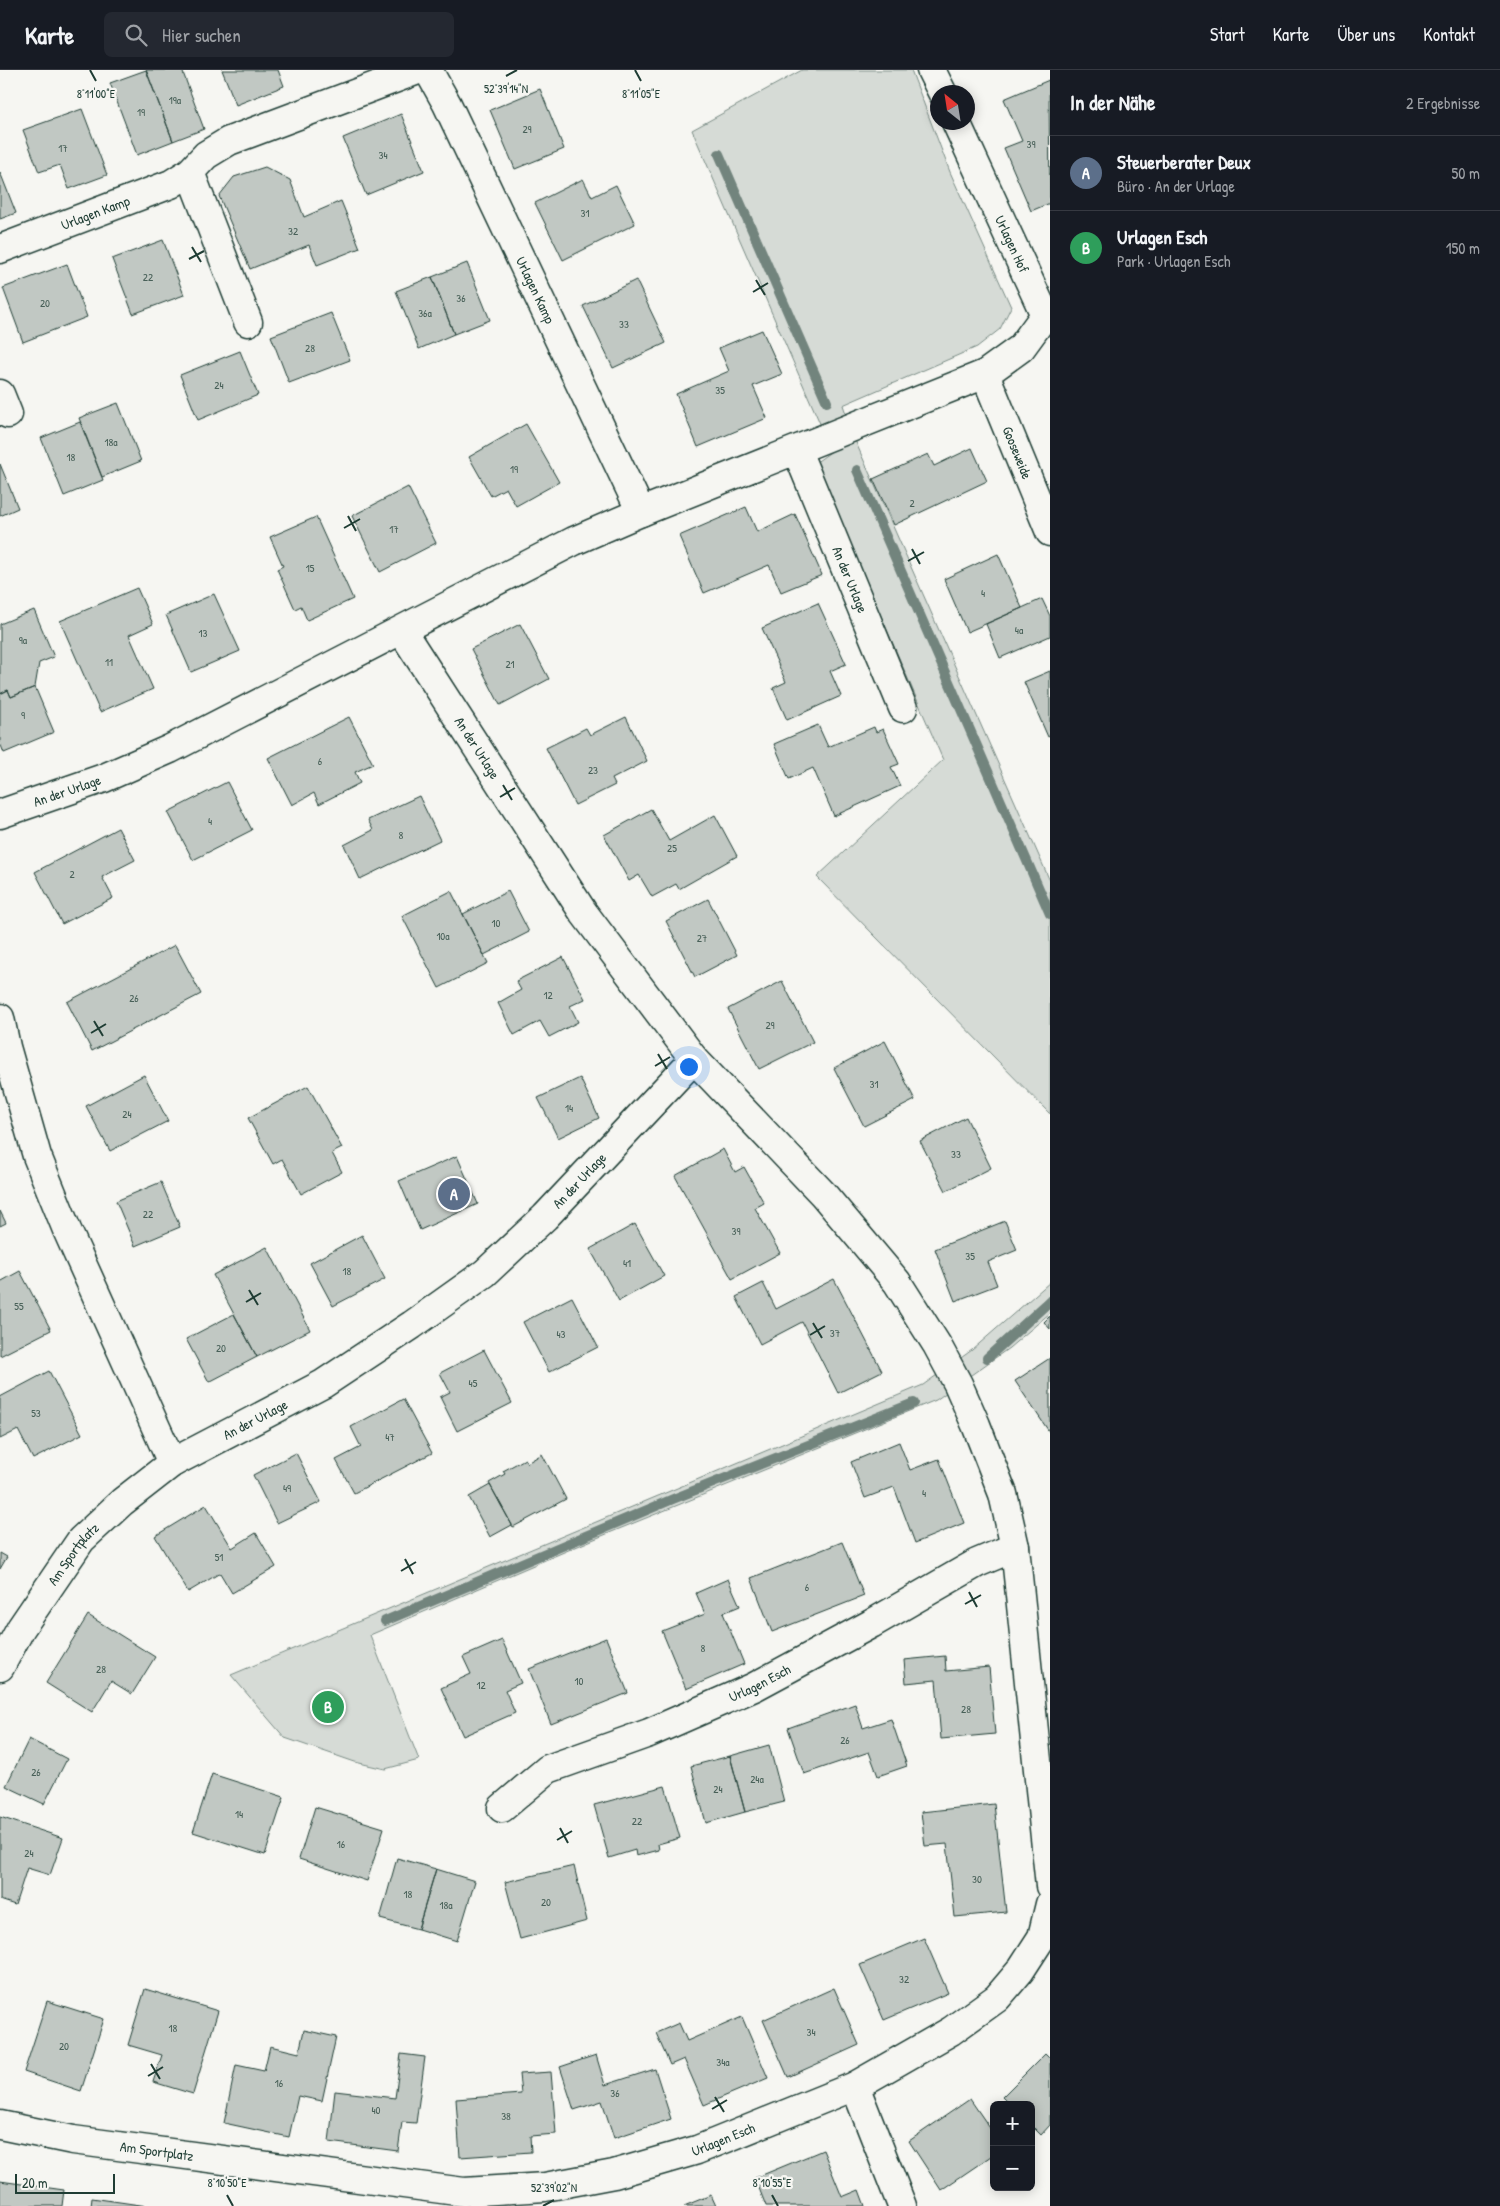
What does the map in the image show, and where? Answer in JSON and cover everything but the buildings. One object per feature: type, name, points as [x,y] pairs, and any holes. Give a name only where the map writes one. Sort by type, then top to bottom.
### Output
[{"type":"street","name":"Urlagen Kamp","points":[[0,249],[171,184],[190,172],[206,155],[229,142],[418,70]]},
{"type":"street","name":"Urlagen Kamp","points":[[428,70],[447,104],[641,512]]},
{"type":"street","points":[[931,70],[938,85]]},
{"type":"street","name":"Urlagen Hof","points":[[960,130],[1048,312],[1021,348],[984,374]]},
{"type":"street","points":[[190,172],[248,322]]},
{"type":"street","name":"An der Urlage","points":[[0,814],[104,778],[170,749],[574,542],[641,512],[797,451],[984,374]]},
{"type":"street","name":"Gooseweide","points":[[984,374],[1050,532]]},
{"type":"street","name":"An der Urlage","points":[[797,451],[904,708]]},
{"type":"street","name":"An der Urlage","points":[[402,631],[583,912],[694,1059],[823,1194],[897,1282],[958,1384],[1004,1494],[1015,1547]]},
{"type":"street","points":[[0,1018],[6,1047],[37,1156],[67,1230],[172,1463]]},
{"type":"street","name":"An der Urlage","points":[[172,1463],[323,1384],[412,1325],[485,1273],[545,1217],[694,1059]]},
{"type":"street","name":"Am Sportplatz","points":[[0,1667],[21,1628],[81,1540],[122,1502],[172,1463]]},
{"type":"street","points":[[1015,1547],[1050,1886]]},
{"type":"street","name":"Urlagen Esch","points":[[502,1808],[548,1769],[649,1733],[754,1687],[871,1624],[977,1563],[1015,1547]]},
{"type":"street","name":"Urlagen Esch","points":[[314,2172],[464,2192],[545,2187],[614,2174],[697,2150],[856,2086],[951,2031],[997,1998],[1020,1972],[1042,1937],[1050,1904]]},
{"type":"street","points":[[856,2086],[902,2206]]},
{"type":"street","name":"Am Sportplatz","points":[[0,2125],[73,2140],[314,2172]]},
{"type":"shaded area","points":[[802,70],[911,70],[930,120],[930,130],[934,130],[950,172],[1011,307],[1000,329],[977,347],[843,405],[857,445],[1050,881],[1050,1114],[817,877],[943,760],[815,463],[832,451],[692,130]]},
{"type":"shaded area","points":[[1050,1282],[1050,1313],[1009,1348],[936,1400],[592,1540],[370,1635],[419,1760],[385,1769],[355,1762],[285,1738],[231,1675],[923,1385],[972,1350]]},
{"type":"waterway","points":[[719,154],[827,402]]},
{"type":"waterway","points":[[857,470],[1050,914]]},
{"type":"waterway","points":[[987,1358],[1050,1301]]},
{"type":"waterway","points":[[385,1621],[673,1499],[914,1403]]},
{"type":"place","name":"Steuerberater Deux","points":[[454,1194]]},
{"type":"place","name":"Urlagen Esch","points":[[328,1707]]}]
